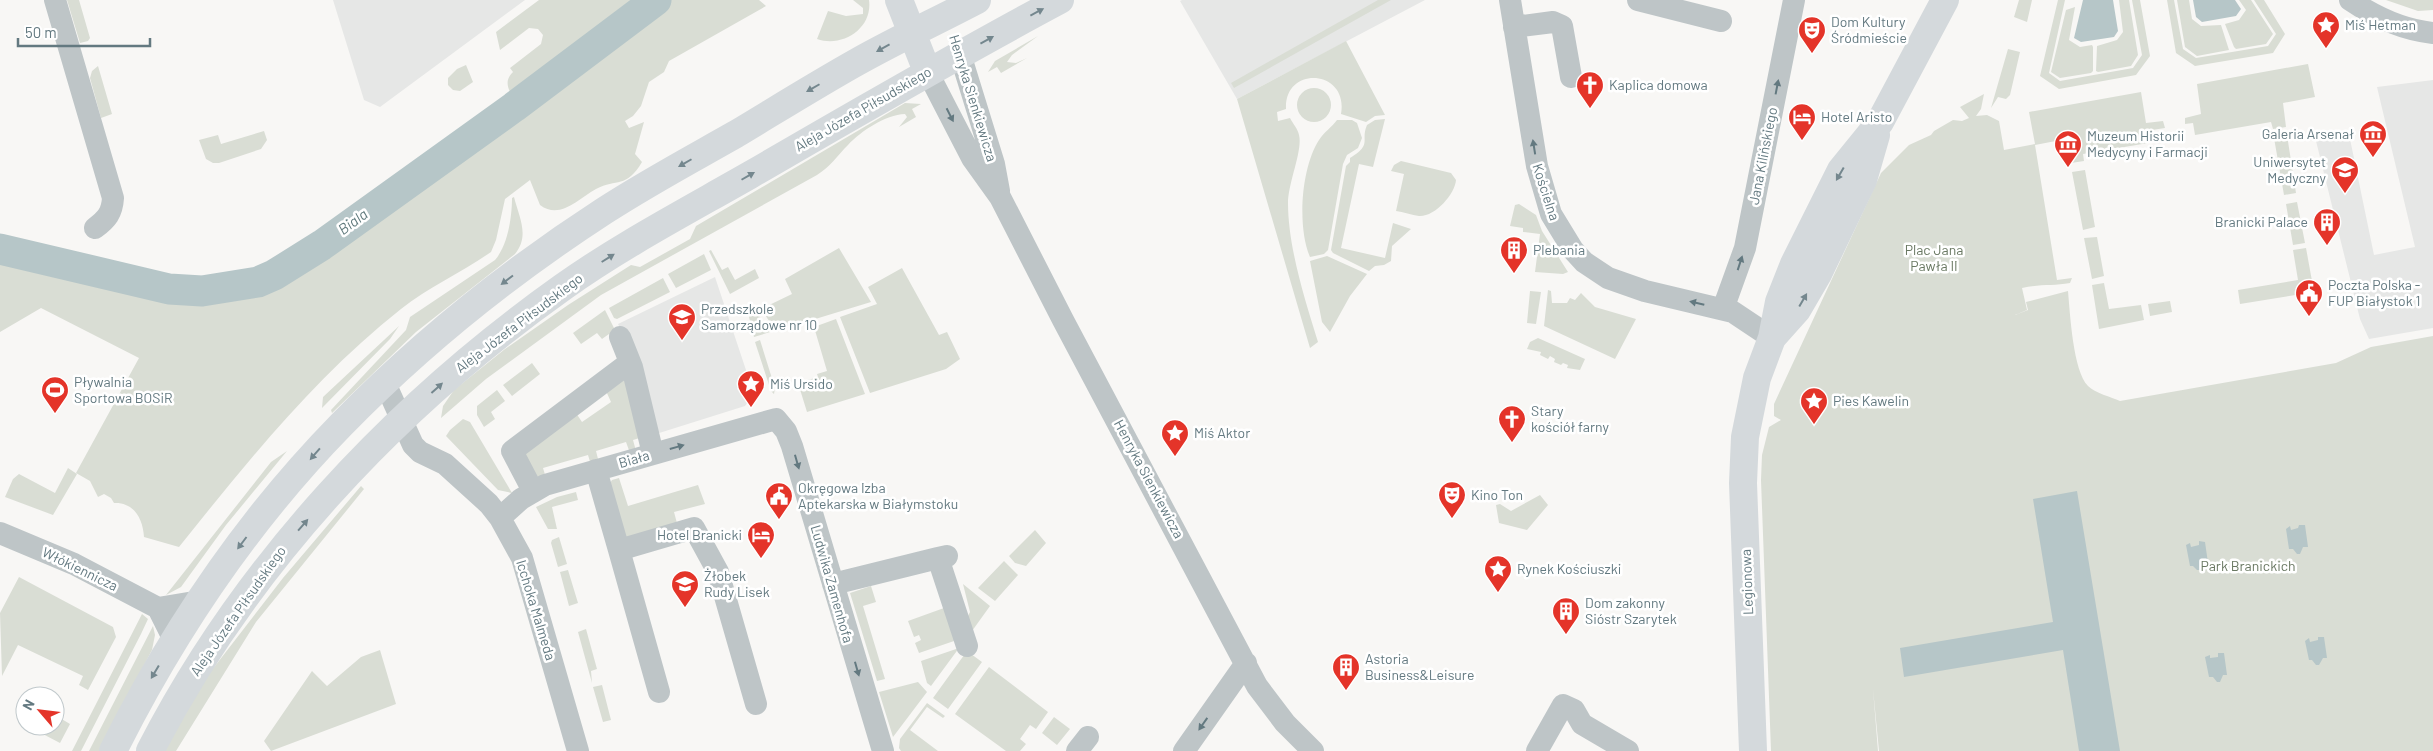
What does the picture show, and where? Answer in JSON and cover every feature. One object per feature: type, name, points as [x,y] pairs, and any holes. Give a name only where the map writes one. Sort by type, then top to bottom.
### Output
[{"type":"main road","name":"Henryka Sienkiewicza","points":[[899,0],[927,71]]},
{"type":"main road","points":[[113,751],[137,704],[174,640],[241,544],[290,482],[338,428],[437,336],[503,283],[602,212],[912,32],[945,8],[976,0]]},
{"type":"main road","name":"Aleja Józefa Piłsudskiego","points":[[150,751],[187,684],[251,589],[288,541],[339,484],[401,421],[466,362],[565,285],[652,231],[927,71],[1060,0]]},
{"type":"main road","points":[[1772,338],[1779,302],[1798,255],[1841,170],[1880,122],[1945,0]]},
{"type":"main road","name":"Henryka Sienkiewicza","points":[[945,8],[960,54]]},
{"type":"main road","name":"Legionowa","points":[[1753,751],[1743,483],[1749,413],[1757,378],[1772,338]]},
{"type":"street","points":[[54,0],[113,198],[113,208],[108,218],[96,228]]},
{"type":"street","name":"Kościelna","points":[[1510,0],[1537,166],[1551,214],[1573,250],[1584,262],[1608,278],[1645,290],[1733,312],[1772,338]]},
{"type":"street","points":[[1638,0],[1721,21]]},
{"type":"street","name":"Jana Kilińskiego","points":[[1723,309],[1745,248],[1794,0]]},
{"type":"street","points":[[2350,0],[2393,24],[2419,32],[2433,33]]},
{"type":"street","points":[[1514,27],[1553,22],[1562,26],[1571,77]]},
{"type":"street","name":"Henryka Sienkiewicza","points":[[960,54],[994,164],[1000,197]]},
{"type":"street","name":"Henryka Sienkiewicza","points":[[927,71],[972,158],[1000,197],[1063,320],[1265,698],[1290,728],[1313,751]]},
{"type":"street","points":[[620,337],[630,363],[653,454]]},
{"type":"street","points":[[533,491],[512,451],[630,363]]},
{"type":"street","points":[[385,383],[401,421]]},
{"type":"street","name":"Biała","points":[[500,518],[533,491],[596,470],[776,419]]},
{"type":"street","name":"Ludwika Zamenhofa","points":[[776,419],[786,431],[792,446],[883,751]]},
{"type":"street","name":"Icchoka Malmeda","points":[[401,421],[431,442],[445,464],[489,504],[500,518],[522,558],[578,751]]},
{"type":"street","points":[[596,470],[659,692]]},
{"type":"street","points":[[618,550],[694,528],[718,572],[756,704]]},
{"type":"street","name":"Włókiennicza","points":[[0,533],[74,564],[158,608]]},
{"type":"street","points":[[833,584],[942,557],[967,646]]},
{"type":"street","points":[[174,640],[158,608],[200,601]]},
{"type":"street","points":[[1184,751],[1246,663]]},
{"type":"street","points":[[1537,751],[1562,705],[1574,710],[1582,724],[1628,751]]},
{"type":"shaded area","points":[[333,0],[525,0],[380,107],[364,100]]},
{"type":"shaded area","points":[[1425,0],[1237,99],[1180,1]]},
{"type":"shaded area","points":[[2083,0],[2113,0],[2118,31],[2114,37],[2081,42],[2074,38]]},
{"type":"shaded area","points":[[2193,0],[2235,0],[2241,9],[2236,16],[2202,22],[2196,17]]},
{"type":"shaded area","name":"Uniwersytet Medyczny","points":[[2433,80],[2433,328],[2369,339],[2360,319],[2316,141],[2350,139],[2374,255],[2415,247],[2377,87]]},
{"type":"shaded area","name":"Przedszkole Samorządowe nr 10","points":[[715,277],[754,394],[745,406],[656,434],[640,365],[618,324]]},
{"type":"shaded area","points":[[2077,491],[2120,751],[2079,751],[2063,650],[1904,677],[1900,648],[2053,622],[2033,499]]},
{"type":"shaded area","points":[[2299,525],[2305,525],[2308,547],[2303,547],[2300,554],[2297,554],[2293,549],[2289,549],[2286,529],[2290,526],[2291,530],[2298,528]]},
{"type":"shaded area","points":[[2199,541],[2205,542],[2208,563],[2204,564],[2200,570],[2197,570],[2190,566],[2186,545],[2190,543],[2191,547],[2199,545]]},
{"type":"shaded area","points":[[2318,637],[2324,637],[2327,658],[2323,658],[2319,665],[2316,665],[2312,660],[2309,660],[2305,641],[2309,638],[2310,642],[2318,640]]},
{"type":"shaded area","points":[[2218,653],[2224,653],[2227,675],[2223,675],[2220,682],[2217,682],[2213,677],[2209,677],[2205,657],[2210,655],[2210,658],[2218,657]]},
{"type":"green space","points":[[67,0],[79,0],[90,38],[88,41],[80,43]]},
{"type":"green space","points":[[539,0],[638,0],[514,101],[508,86],[508,79],[513,72],[510,68],[541,44],[543,35],[538,29],[529,28],[500,50],[496,32]]},
{"type":"green space","points":[[667,0],[759,0],[766,6],[669,61],[664,72],[649,82],[641,106],[633,116],[625,121],[629,128],[644,122],[635,154],[642,162],[626,180],[596,189],[562,209],[547,209],[540,205],[530,180],[505,199],[496,240],[491,252],[401,309],[340,363],[256,452],[179,547],[144,537],[142,524],[132,509],[121,503],[114,503],[111,498],[104,494],[98,497],[90,481],[76,473],[139,358],[41,308],[0,332],[0,249],[169,289],[202,291],[258,282],[323,245]]},
{"type":"green space","points":[[853,0],[869,0],[869,10],[861,27],[846,38],[837,41],[817,39],[828,11],[846,16],[863,14],[863,8]]},
{"type":"green space","points":[[1378,0],[1391,0],[1234,88],[1231,83]]},
{"type":"green space","points":[[2019,0],[2032,0],[2027,22],[2014,17]]},
{"type":"green space","points":[[2058,0],[2065,0],[2049,73],[2060,81],[2133,68],[2142,55],[2132,0],[2140,0],[2150,56],[2136,75],[2059,89],[2040,76]]},
{"type":"green space","points":[[2119,0],[2129,0],[2138,55],[2131,66],[2098,72],[2096,71],[2097,46],[2117,40],[2123,32]]},
{"type":"green space","points":[[2167,0],[2174,0],[2183,49],[2196,58],[2268,46],[2276,34],[2254,0],[2264,0],[2285,34],[2273,53],[2195,66],[2176,53]]},
{"type":"green space","points":[[2177,0],[2189,0],[2192,19],[2201,26],[2221,25],[2229,50],[2197,56],[2185,47]]},
{"type":"green space","points":[[2239,0],[2251,0],[2273,34],[2266,44],[2236,49],[2234,47],[2225,24],[2239,20],[2246,10]]},
{"type":"green space","points":[[2386,0],[2433,0],[2433,10],[2418,11]]},
{"type":"green space","points":[[2075,7],[2069,40],[2080,47],[2092,45],[2093,71],[2091,73],[2060,78],[2051,72],[2066,10]]},
{"type":"green space","points":[[1038,36],[1012,55],[1007,62],[1016,63],[1027,58],[1001,73],[997,67],[988,72],[995,61]]},
{"type":"green space","points":[[1346,41],[1385,115],[1375,116],[1366,122],[1341,114],[1341,99],[1336,88],[1327,81],[1316,78],[1305,79],[1295,85],[1288,95],[1286,109],[1277,112],[1278,121],[1290,118],[1297,129],[1300,141],[1288,203],[1294,255],[1318,342],[1310,348],[1237,99]]},
{"type":"green space","points":[[2008,49],[2020,52],[2010,95],[2006,99],[1998,97],[1991,108]]},
{"type":"green space","points":[[2308,64],[2315,97],[2283,103],[2286,127],[2273,129],[2271,122],[2195,135],[2193,123],[2185,124],[2185,118],[2201,114],[2197,84]]},
{"type":"green space","points":[[466,65],[473,82],[460,91],[453,90],[448,85],[448,78],[457,69]]},
{"type":"green space","points":[[98,66],[112,114],[101,118],[90,78],[92,71]]},
{"type":"green space","points":[[1314,88],[1321,89],[1326,93],[1330,98],[1330,112],[1326,117],[1321,121],[1314,122],[1307,121],[1302,117],[1298,112],[1297,105],[1298,98],[1302,93],[1307,89]]},
{"type":"green space","name":"Park Branickich","points":[[2141,92],[2146,123],[2163,121],[2165,128],[2152,130],[2154,142],[2083,154],[2084,161],[2071,163],[2066,139],[2035,145],[2057,280],[2072,278],[2070,283],[2022,288],[2027,310],[2015,315],[2028,310],[2026,302],[2068,291],[2073,341],[2083,379],[2095,391],[2120,401],[2336,363],[2371,347],[2433,336],[2433,751],[1879,751],[1873,689],[1878,751],[1771,751],[1761,480],[1762,455],[1769,427],[1781,420],[1774,416],[1774,404],[1881,173],[1909,145],[1931,135],[1934,131],[1953,120],[1962,121],[1969,118],[1960,107],[1984,94],[1981,109],[1976,116],[1987,115],[1999,121],[2004,150],[2035,144],[2029,112]]},
{"type":"green space","points":[[905,103],[921,104],[912,109],[916,117],[899,127],[907,117],[905,114],[897,115],[866,129],[822,172],[601,295],[486,379],[441,418],[443,406],[454,390],[505,349],[568,305],[631,265],[640,267],[690,239],[696,226]]},
{"type":"green space","points":[[1385,119],[1373,167],[1359,164],[1341,248],[1385,258],[1393,223],[1411,229],[1392,246],[1391,261],[1384,265],[1375,266],[1369,271],[1333,253],[1331,250],[1346,166],[1350,162],[1350,158],[1364,146],[1367,125],[1375,120]]},
{"type":"green space","points":[[1337,120],[1352,120],[1357,123],[1362,138],[1358,148],[1347,155],[1343,164],[1328,250],[1324,254],[1310,257],[1303,230],[1302,214],[1305,181],[1308,166],[1319,140]]},
{"type":"green space","points":[[264,131],[267,140],[261,149],[219,163],[213,163],[206,159],[199,140],[218,135],[221,144]]},
{"type":"green space","points":[[2287,135],[2296,193],[2284,195],[2274,138]]},
{"type":"green space","points":[[1401,161],[1451,173],[1456,180],[1455,186],[1443,204],[1431,213],[1419,216],[1396,211],[1404,174],[1391,171],[1394,165]]},
{"type":"green space","points":[[2085,170],[2095,227],[2083,230],[2072,172]]},
{"type":"green space","points":[[514,197],[523,233],[522,240],[515,254],[416,332],[332,413],[331,410],[406,330],[410,317],[495,260],[506,239],[512,198]]},
{"type":"green space","points":[[2297,202],[2305,243],[2293,245],[2286,204]]},
{"type":"green space","points":[[1519,204],[1536,215],[1542,231],[1568,272],[1563,274],[1535,272],[1540,234],[1523,232],[1523,228],[1510,226],[1515,205]]},
{"type":"green space","points":[[2097,237],[2104,276],[2092,279],[2084,238]]},
{"type":"green space","points":[[839,248],[871,302],[776,331],[761,309],[792,294],[785,279]]},
{"type":"green space","points":[[2306,248],[2314,292],[2240,304],[2238,290],[2298,280],[2293,250]]},
{"type":"green space","points":[[711,250],[722,270],[728,267],[735,280],[755,269],[759,278],[730,294],[709,251]]},
{"type":"green space","points":[[704,254],[711,270],[676,288],[668,274]]},
{"type":"green space","points":[[1327,256],[1367,274],[1350,296],[1330,332],[1322,322],[1310,261]]},
{"type":"green space","points":[[902,268],[939,335],[947,332],[960,359],[946,369],[870,393],[840,317],[877,304],[868,287]]},
{"type":"green space","points":[[663,278],[670,292],[617,319],[614,318],[609,308]]},
{"type":"green space","points":[[2104,283],[2109,309],[2141,305],[2144,320],[2099,329],[2092,285]]},
{"type":"green space","points":[[1548,290],[1551,291],[1552,303],[1567,303],[1570,298],[1575,300],[1581,293],[1595,307],[1636,319],[1615,359],[1544,326]]},
{"type":"green space","points":[[1530,291],[1541,292],[1536,324],[1527,323]]},
{"type":"green space","points":[[2170,301],[2172,312],[2150,316],[2148,304]]},
{"type":"green space","points":[[752,305],[770,332],[754,337],[749,317]]},
{"type":"green space","points":[[605,310],[616,332],[614,341],[609,334],[602,339],[597,333],[581,344],[573,333]]},
{"type":"green space","points":[[836,319],[865,394],[807,412],[798,383],[818,377],[817,374],[827,371],[814,327]]},
{"type":"green space","points":[[399,326],[390,339],[322,408],[323,397]]},
{"type":"green space","points":[[1538,338],[1585,359],[1580,370],[1567,368],[1568,365],[1554,362],[1555,359],[1550,356],[1548,359],[1540,355],[1541,352],[1527,349],[1530,342]]},
{"type":"green space","points":[[760,340],[775,388],[774,394],[771,391],[755,342]]},
{"type":"green space","points":[[532,363],[540,374],[512,396],[503,385]]},
{"type":"green space","points":[[628,375],[643,437],[633,440],[636,451],[630,453],[626,442],[596,451],[599,463],[591,465],[588,455],[543,468],[546,478],[537,481],[523,455],[576,413],[582,422],[611,402],[606,391]]},
{"type":"green space","points":[[497,390],[505,401],[491,412],[495,419],[484,427],[477,415],[477,406]]},
{"type":"green space","points":[[463,419],[470,422],[512,493],[498,490],[446,436]]},
{"type":"green space","points":[[287,451],[226,525],[181,587],[166,595],[271,462]]},
{"type":"green space","points":[[68,468],[77,474],[53,515],[5,497],[13,479],[19,474],[55,493]]},
{"type":"green space","points":[[619,478],[628,506],[698,485],[705,504],[674,512],[678,527],[627,541],[607,488],[612,480]]},
{"type":"green space","points":[[361,486],[364,489],[256,622],[176,751],[161,751],[198,688],[283,578]]},
{"type":"green space","points":[[576,492],[578,500],[552,507],[557,529],[548,529],[536,507],[557,497]]},
{"type":"green space","points":[[1540,495],[1548,505],[1527,530],[1499,523],[1496,505],[1500,504],[1511,511]]},
{"type":"green space","points":[[1035,530],[1046,543],[1026,566],[1015,563],[1009,556]]},
{"type":"green space","points":[[559,537],[567,564],[558,567],[551,543],[552,540]]},
{"type":"green space","points":[[1004,561],[1018,575],[995,601],[978,588]]},
{"type":"green space","points":[[568,570],[578,603],[569,606],[560,572]]},
{"type":"green space","points":[[19,577],[113,627],[116,637],[88,690],[79,685],[83,676],[18,645],[2,676],[0,613]]},
{"type":"green space","points":[[963,584],[990,606],[967,638],[962,628],[970,612]]},
{"type":"green space","points":[[871,586],[876,602],[863,606],[885,679],[877,681],[850,593]]},
{"type":"green space","points":[[944,608],[957,640],[919,653],[915,643],[921,640],[919,635],[914,637],[908,621]]},
{"type":"green space","points":[[142,614],[148,619],[141,634],[81,751],[72,751]]},
{"type":"green space","points":[[153,626],[155,635],[152,650],[99,751],[89,751]]},
{"type":"green space","points":[[586,629],[597,669],[591,671],[592,683],[578,632]]},
{"type":"green space","points":[[959,648],[931,686],[927,683],[921,661]]},
{"type":"green space","points":[[380,650],[396,704],[271,751],[264,741],[312,671],[327,686],[361,657]]},
{"type":"green space","points":[[967,651],[982,662],[948,709],[933,698]]},
{"type":"green space","points":[[989,667],[1048,712],[1036,729],[1030,725],[1020,739],[1026,744],[1020,751],[1006,751],[955,714]]},
{"type":"green space","points":[[918,682],[927,692],[893,737],[879,692]]},
{"type":"green space","points":[[602,685],[611,720],[603,722],[593,687]]},
{"type":"green space","points":[[927,703],[945,716],[943,718],[927,707],[910,730],[938,751],[901,751],[899,748],[900,739]]},
{"type":"green space","points":[[1054,717],[1070,729],[1057,745],[1042,733]]},
{"type":"green space","points":[[65,721],[70,724],[65,734]]},
{"type":"green space","points":[[47,736],[64,736],[60,743]]},
{"type":"waterway","name":"Biala","points":[[0,249],[169,289],[202,291],[258,282],[274,275],[322,245],[514,107],[656,0]]},
{"type":"place","name":"Miś Hetman","points":[[2326,49]]},
{"type":"place","name":"Dom Kultury Śródmieście","points":[[1812,54]]},
{"type":"place","name":"Kaplica domowa","points":[[1590,109]]},
{"type":"place","name":"Hotel Aristo","points":[[1802,141]]},
{"type":"place","name":"Galeria Arsenał","points":[[2373,158]]},
{"type":"place","name":"Muzeum Historii Medycyny i Farmacji","points":[[2068,168]]},
{"type":"place","name":"Uniwersytet Medyczny","points":[[2345,194]]},
{"type":"place","name":"Branicki Palace","points":[[2327,246]]},
{"type":"place","name":"Plebania","points":[[1514,274]]},
{"type":"place","name":"Poczta Polska - FUP Białystok 1","points":[[2309,317]]},
{"type":"place","name":"Przedszkole Samorządowe nr 10","points":[[682,341]]},
{"type":"place","name":"Miś Ursido","points":[[751,408]]},
{"type":"place","name":"Pływalnia Sportowa BOSiR","points":[[55,414]]},
{"type":"place","name":"Pies Kawelin","points":[[1814,425]]},
{"type":"place","name":"Stary kościół farny","points":[[1512,443]]},
{"type":"place","name":"Miś Aktor","points":[[1175,457]]},
{"type":"place","name":"Kino Ton","points":[[1452,519]]},
{"type":"place","name":"Okręgowa Izba Aptekarska w Białymstoku","points":[[779,520]]},
{"type":"place","name":"Hotel Branicki","points":[[761,559]]},
{"type":"place","name":"Rynek Kościuszki","points":[[1498,593]]},
{"type":"place","name":"Żłobek Rudy Lisek","points":[[685,608]]},
{"type":"place","name":"Dom zakonny Sióstr Szarytek","points":[[1566,635]]},
{"type":"place","name":"Astoria Business&Leisure","points":[[1346,691]]},
{"type":"park label","name":"Plac Jana Pawła II","points":[[1934,258]]}]
